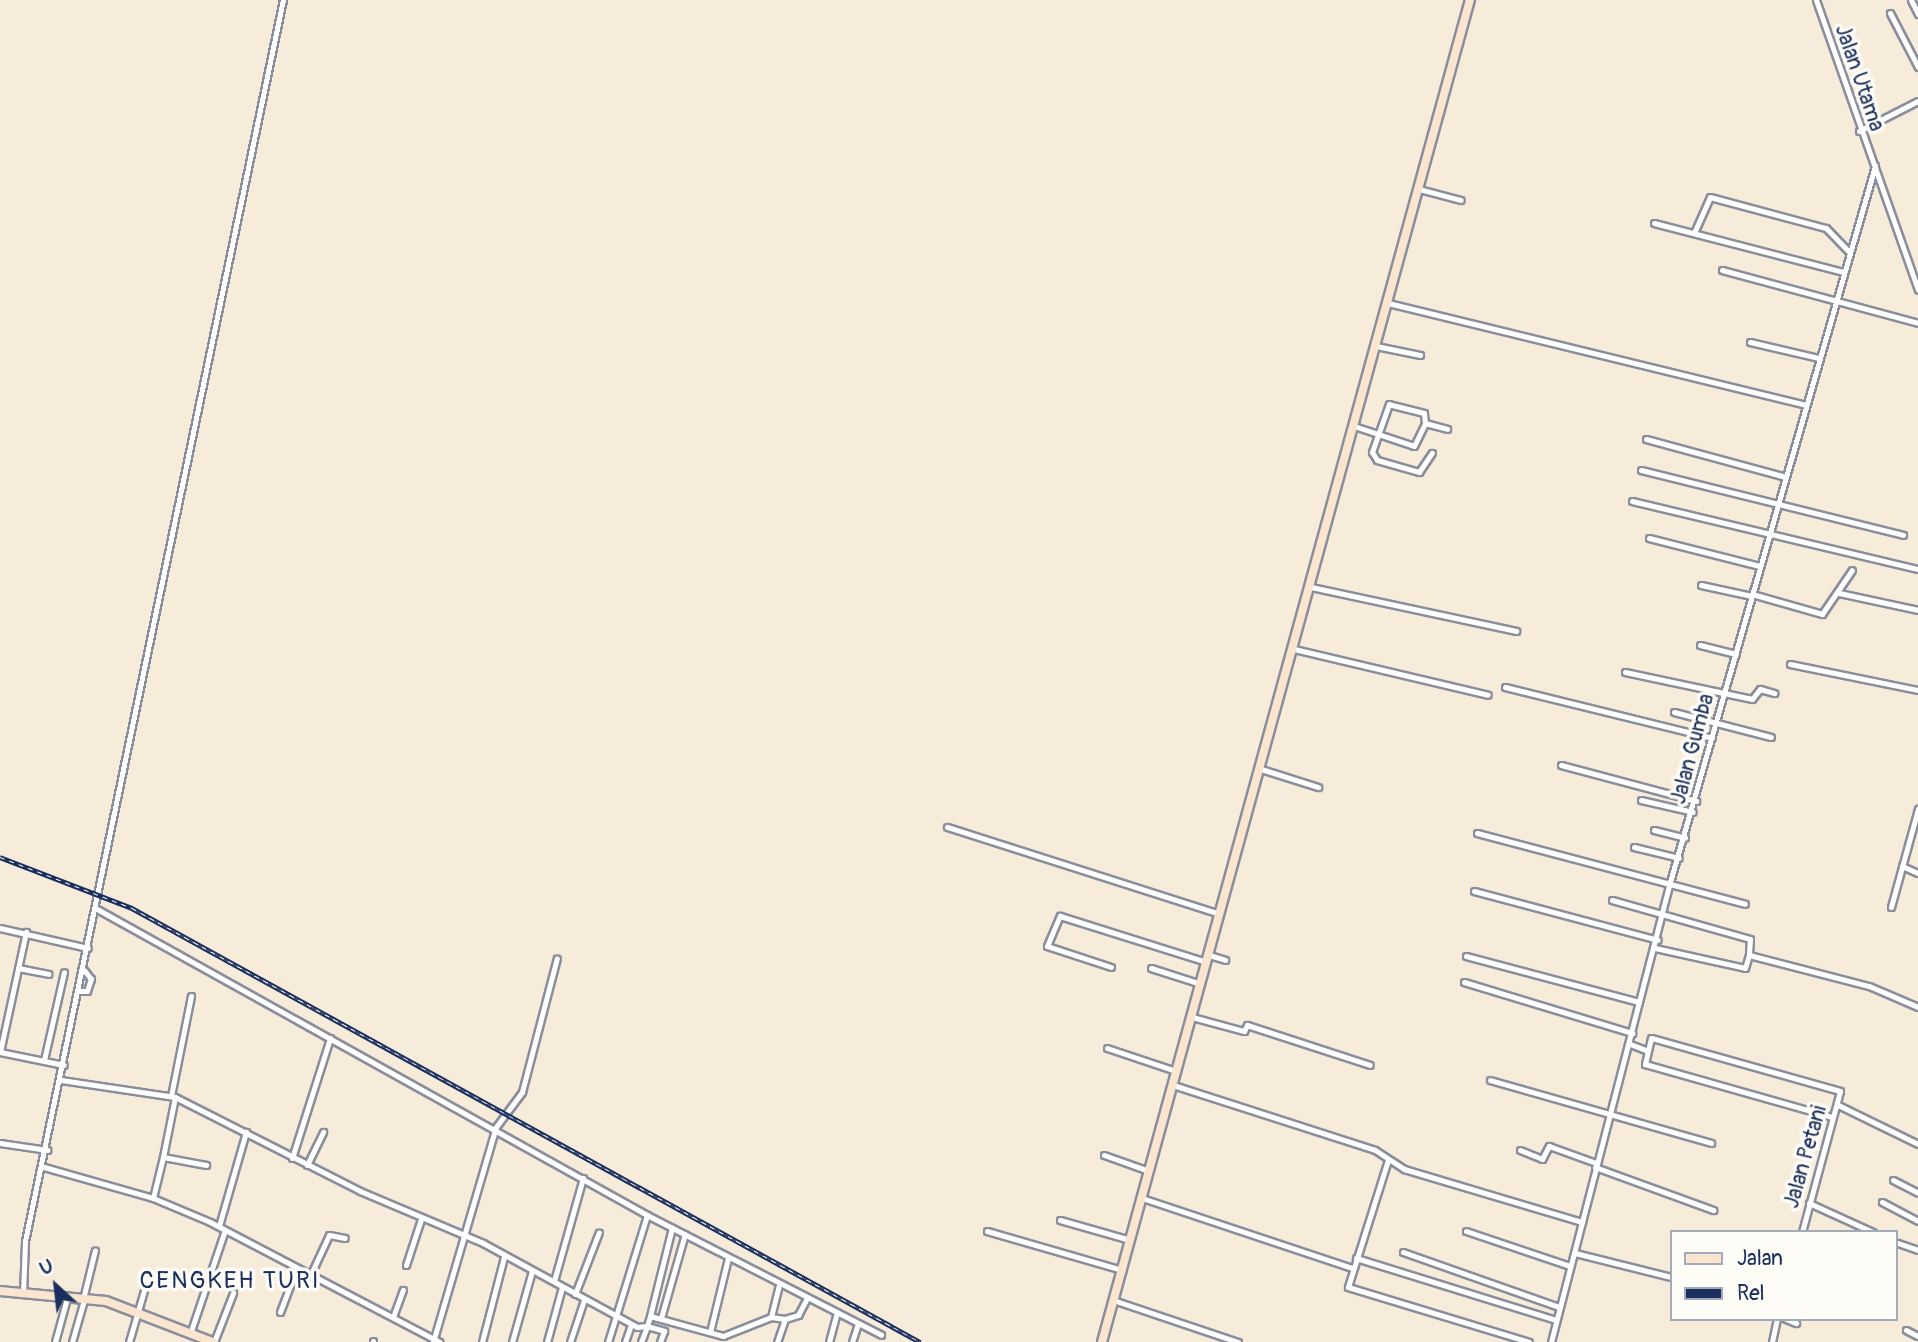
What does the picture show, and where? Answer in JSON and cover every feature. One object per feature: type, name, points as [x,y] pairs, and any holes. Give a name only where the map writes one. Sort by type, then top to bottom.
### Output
[{"type":"street","points":[[23,1294],[25,1241],[44,1167],[283,0]]},
{"type":"street","points":[[1102,1342],[1470,0]]},
{"type":"street","name":"Jalan Utama","points":[[1816,0],[1918,290]]},
{"type":"street","points":[[1911,0],[1918,14]]},
{"type":"street","points":[[1890,13],[1918,67]]},
{"type":"street","points":[[1860,131],[1918,101]]},
{"type":"street","name":"Jalan Gumba","points":[[1551,1342],[1607,1116],[1658,940],[1670,882],[1693,812],[1805,405],[1875,166]]},
{"type":"street","points":[[1419,189],[1461,200]]},
{"type":"street","points":[[1693,233],[1710,197],[1826,228],[1849,252]]},
{"type":"street","points":[[1654,223],[1843,272]]},
{"type":"street","points":[[1722,270],[1835,303],[1918,323]]},
{"type":"street","points":[[1388,303],[1805,405]]},
{"type":"street","points":[[1750,342],[1819,358]]},
{"type":"street","points":[[1376,346],[1420,355]]},
{"type":"street","points":[[1354,426],[1379,434],[1414,446],[1425,423],[1424,413],[1389,404],[1379,434],[1372,452],[1377,460],[1419,472],[1432,453]]},
{"type":"street","points":[[1425,423],[1447,429]]},
{"type":"street","points":[[1646,439],[1786,477]]},
{"type":"street","points":[[1641,470],[1903,535]]},
{"type":"street","points":[[1632,501],[1918,569]]},
{"type":"street","points":[[1649,538],[1760,566]]},
{"type":"street","points":[[1701,585],[1752,595],[1822,614],[1839,593],[1852,570]]},
{"type":"street","points":[[1311,586],[1516,631]]},
{"type":"street","points":[[1839,593],[1918,610]]},
{"type":"street","points":[[1700,645],[1735,654]]},
{"type":"street","points":[[1294,649],[1488,695]]},
{"type":"street","points":[[1790,664],[1918,690]]},
{"type":"street","points":[[1625,672],[1752,699],[1760,689],[1774,693]]},
{"type":"street","points":[[1505,687],[1712,738]]},
{"type":"street","points":[[1674,712],[1771,737]]},
{"type":"street","points":[[1561,765],[1696,801]]},
{"type":"street","points":[[1261,769],[1318,787]]},
{"type":"street","points":[[1641,800],[1693,812]]},
{"type":"street","points":[[1891,907],[1918,809]]},
{"type":"street","points":[[947,827],[1219,914]]},
{"type":"street","points":[[1654,830],[1685,838]]},
{"type":"street","points":[[1477,833],[1745,904]]},
{"type":"street","points":[[1909,841],[1918,845]]},
{"type":"street","points":[[1634,847],[1679,859]]},
{"type":"street","points":[[1902,866],[1918,873]]},
{"type":"street","points":[[1474,891],[1658,940]]},
{"type":"street","points":[[1612,900],[1664,912],[1750,939],[1745,968],[1655,948]]},
{"type":"street","points":[[97,909],[496,1128],[646,1215],[779,1286],[881,1335]]},
{"type":"street","points":[[1111,967],[1047,946],[1060,916],[1208,959],[1225,960]]},
{"type":"street","points":[[0,928],[88,948]]},
{"type":"street","points":[[26,932],[0,1052],[64,1065]]},
{"type":"street","points":[[1749,955],[1870,986],[1918,1007]]},
{"type":"street","points":[[1466,956],[1639,1002]]},
{"type":"street","points":[[44,1167],[153,1198],[219,1226],[224,1233],[436,1341],[460,1237],[496,1128],[522,1092],[557,958]]},
{"type":"street","points":[[18,968],[48,974]]},
{"type":"street","points":[[1151,968],[1201,984]]},
{"type":"street","points":[[44,1060],[64,972]]},
{"type":"street","points":[[1464,982],[1632,1033]]},
{"type":"street","points":[[153,1198],[163,1157],[191,996]]},
{"type":"street","points":[[0,1008],[9,1010]]},
{"type":"street","points":[[1192,1017],[1244,1031],[1247,1025],[1370,1065]]},
{"type":"street","name":"Jalan Petani","points":[[1646,1050],[1652,1037],[1840,1091],[1802,1230]]},
{"type":"street","points":[[292,1158],[330,1038]]},
{"type":"street","points":[[1630,1044],[1646,1050],[1645,1064],[1832,1117]]},
{"type":"street","points":[[1107,1048],[1176,1071]]},
{"type":"street","points":[[61,1080],[173,1097],[246,1132],[292,1158],[554,1281],[631,1325],[664,1331],[660,1342]]},
{"type":"street","points":[[1490,1080],[1607,1116],[1664,1126],[1712,1143]]},
{"type":"street","points":[[1173,1085],[1388,1160],[1582,1222]]},
{"type":"street","points":[[1838,1105],[1918,1144]]},
{"type":"street","points":[[219,1226],[246,1132]]},
{"type":"street","points":[[307,1165],[323,1132]]},
{"type":"street","points":[[0,1143],[47,1150]]},
{"type":"street","points":[[1520,1150],[1542,1158],[1549,1146],[1713,1209]]},
{"type":"street","points":[[1104,1155],[1149,1171]]},
{"type":"street","points":[[163,1157],[206,1165]]},
{"type":"street","points":[[1388,1160],[1352,1268],[1352,1290],[1529,1342]]},
{"type":"street","points":[[554,1281],[583,1178]]},
{"type":"street","points":[[1893,1180],[1918,1193]]},
{"type":"street","points":[[1142,1198],[1352,1268]]},
{"type":"street","points":[[1882,1202],[1918,1221]]},
{"type":"street","points":[[1809,1203],[1869,1230]]},
{"type":"street","points":[[608,1342],[646,1215]]},
{"type":"street","points":[[405,1265],[421,1219]]},
{"type":"street","points":[[1060,1220],[1130,1240]]},
{"type":"street","points":[[641,1342],[672,1228]]},
{"type":"street","points":[[987,1231],[1122,1270]]},
{"type":"street","points":[[1466,1231],[1570,1265]]},
{"type":"street","points":[[576,1294],[599,1232]]},
{"type":"street","points":[[191,1331],[224,1233]]},
{"type":"street","points":[[661,1318],[685,1234]]},
{"type":"street","points":[[310,1276],[329,1235],[345,1238]]},
{"type":"street","points":[[1897,1243],[1918,1250]]},
{"type":"street","points":[[72,1342],[95,1250]]},
{"type":"street","points":[[1403,1252],[1559,1307]]},
{"type":"street","points":[[1575,1252],[1670,1277]]},
{"type":"street","points":[[482,1342],[504,1257]]},
{"type":"street","points":[[710,1332],[728,1258]]},
{"type":"street","points":[[1356,1258],[1556,1320]]},
{"type":"street","points":[[280,1312],[296,1270]]},
{"type":"street","points":[[512,1342],[532,1271]]},
{"type":"street","points":[[129,1342],[147,1280]]},
{"type":"street","points":[[771,1317],[779,1286]]},
{"type":"street","points":[[547,1342],[562,1287]]},
{"type":"street","points":[[393,1317],[403,1290]]},
{"type":"street","points":[[0,1292],[83,1299],[138,1310],[213,1342],[233,1293]]},
{"type":"street","points":[[55,1342],[67,1298]]},
{"type":"street","points":[[650,1316],[710,1332],[740,1334],[771,1317],[785,1319],[798,1315],[807,1298]]},
{"type":"street","points":[[570,1342],[584,1300]]},
{"type":"street","points":[[1113,1300],[1238,1342]]},
{"type":"street","points":[[829,1342],[837,1312]]},
{"type":"street","points":[[776,1342],[785,1319]]},
{"type":"street","points":[[1772,1342],[1777,1321]]},
{"type":"street","points":[[1791,1321],[1796,1323]]},
{"type":"street","points":[[852,1342],[858,1324]]},
{"type":"street","points":[[625,1342],[631,1325]]},
{"type":"street","points":[[1906,1330],[1918,1336]]},
{"type":"railway","points":[[0,857],[132,908],[920,1342]]},
{"type":"district","name":"CENGKEH TURI","points":[[230,1281]]}]
